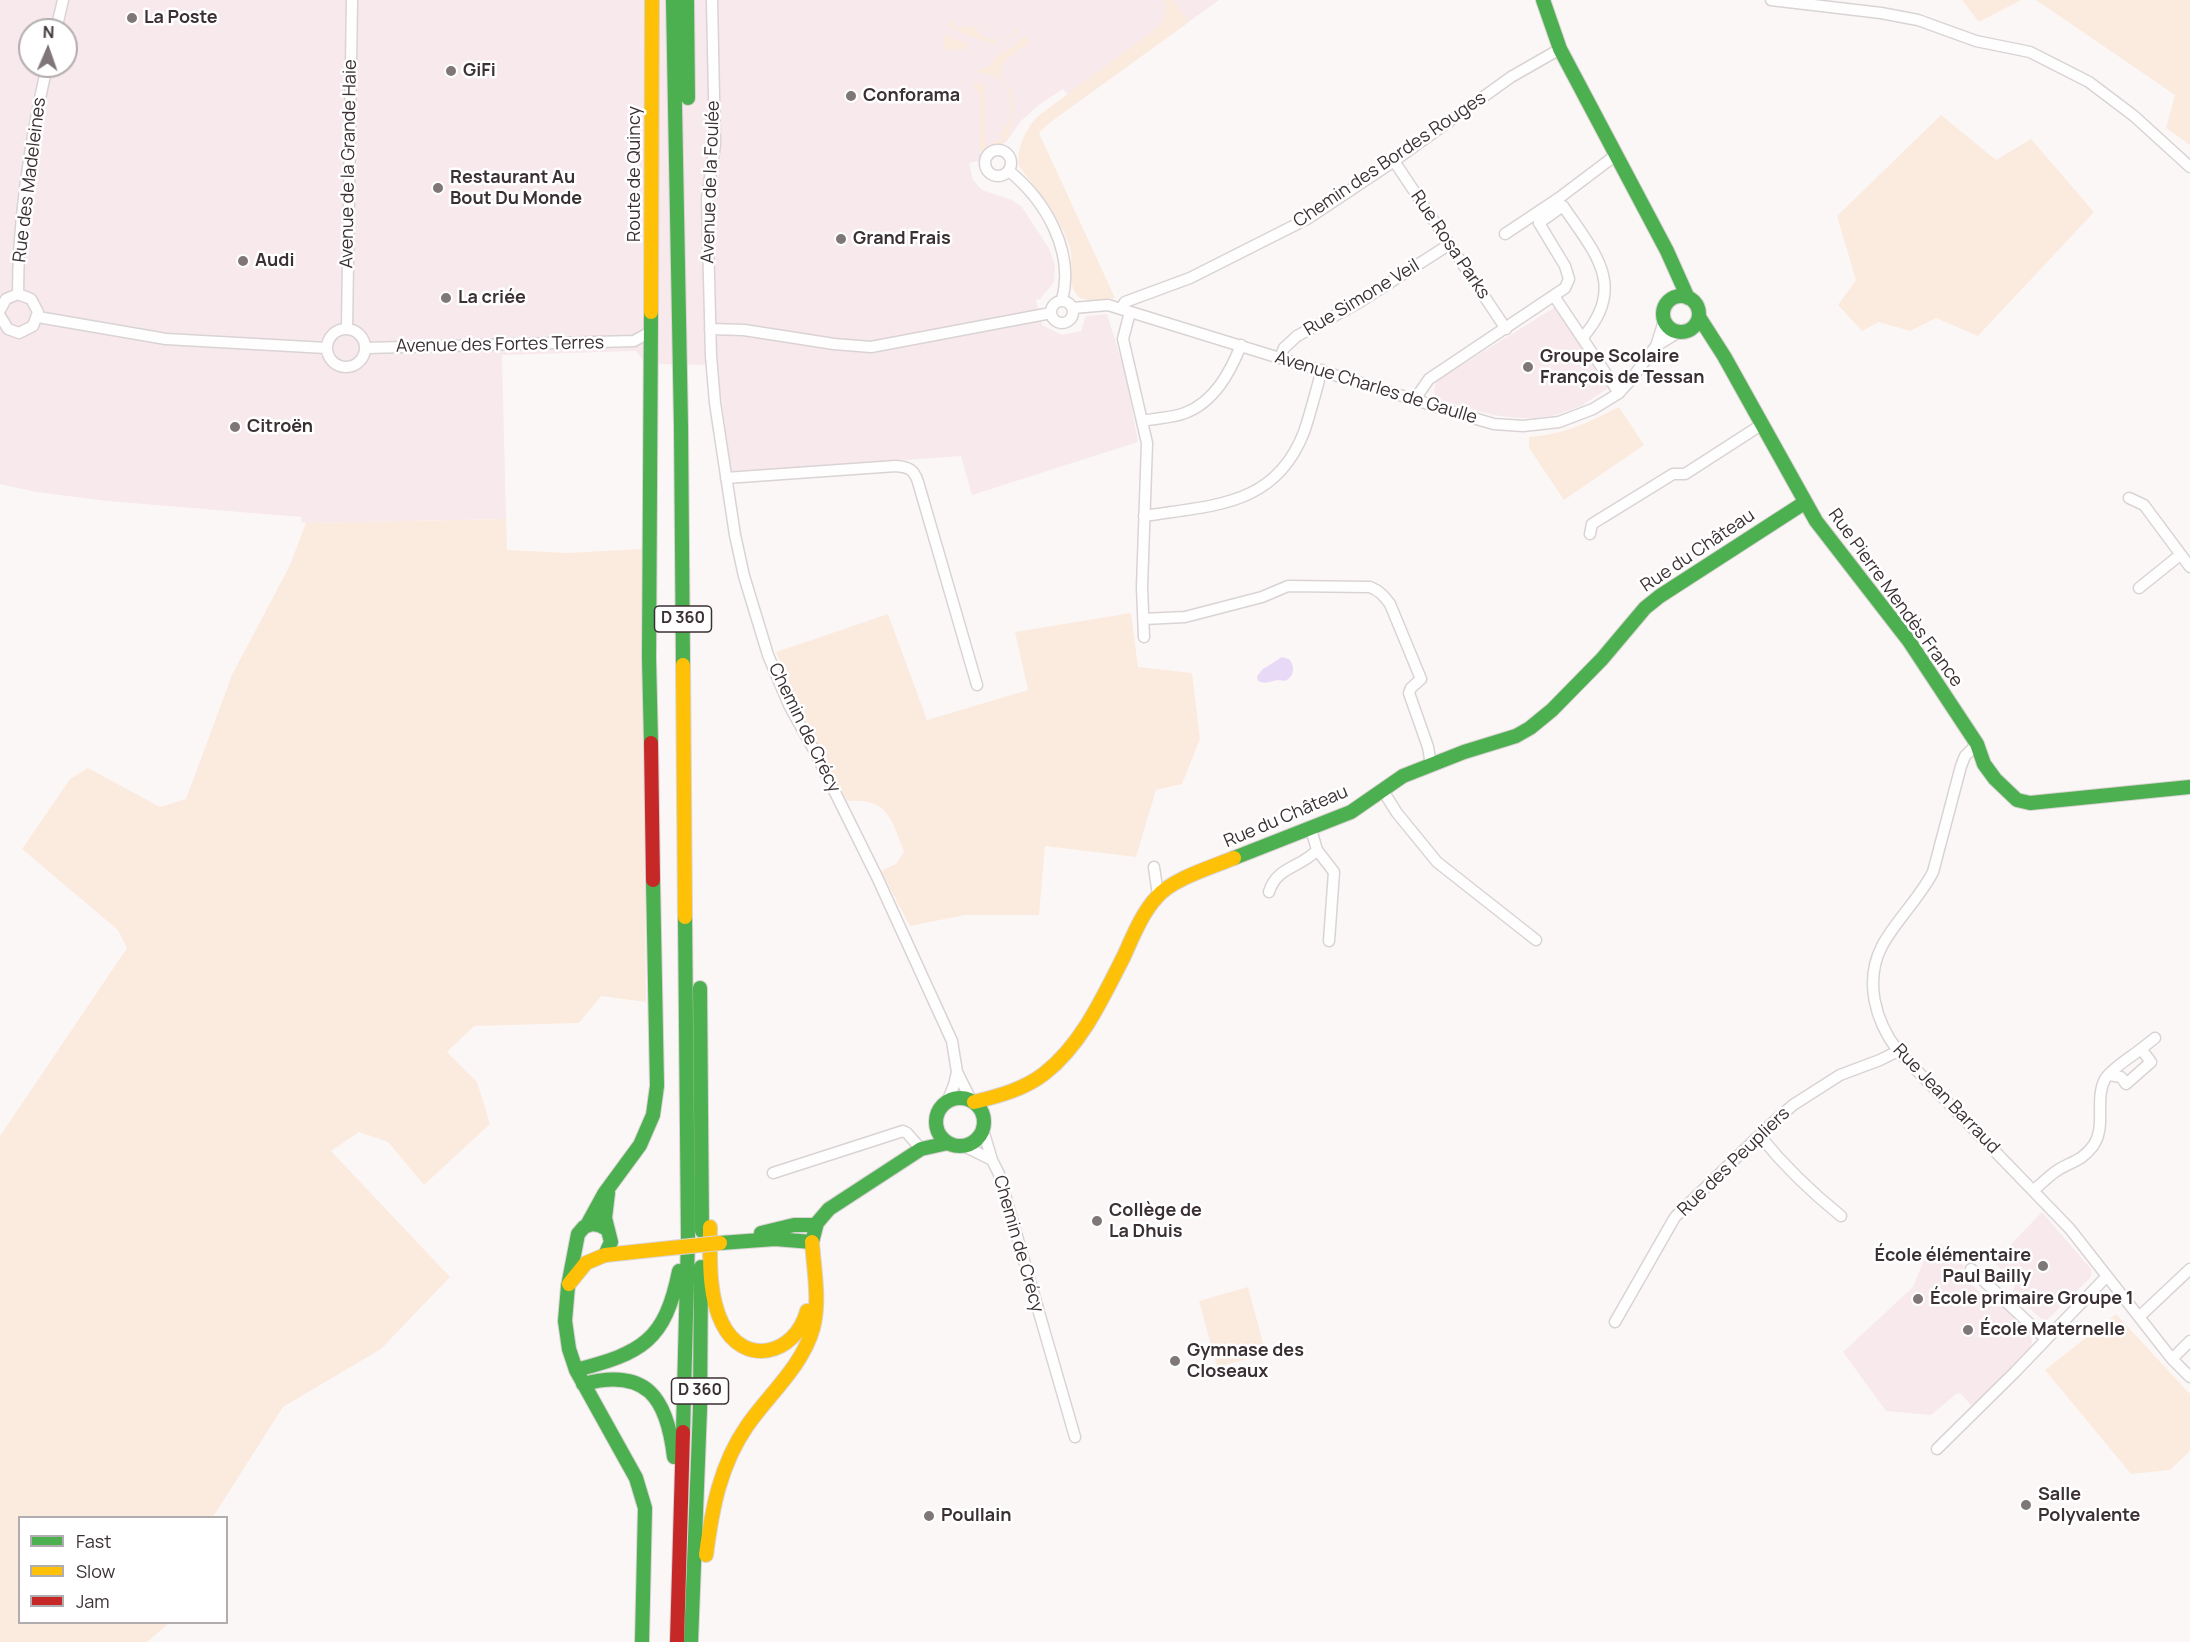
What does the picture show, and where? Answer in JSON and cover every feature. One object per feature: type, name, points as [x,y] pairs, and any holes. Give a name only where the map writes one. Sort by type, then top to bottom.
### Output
[{"type":"main road","name":"Route de Quincy","points":[[588,1225],[604,1194],[640,1145],[653,1115],[657,1086],[649,658],[652,0]]},
{"type":"main road","name":"D 360","points":[[673,0],[681,426],[688,1238],[677,1642]]},
{"type":"main road","name":"D 360","points":[[687,0],[699,900]]},
{"type":"main road","points":[[1543,0],[1560,49],[1667,251],[1688,298],[1696,306],[1699,317],[1697,322],[1684,331],[1670,329],[1664,321],[1663,312],[1670,300],[1671,283],[1667,251]]},
{"type":"main road","points":[[1670,300],[1679,297],[1688,298]]},
{"type":"main road","name":"Rue Pierre Mendès France","points":[[1699,317],[1721,352],[1804,502],[1837,549],[1909,641],[1977,744],[1984,764],[2017,801],[2030,803],[2190,787]]},
{"type":"main road","name":"Rue Pierre Mendès France","points":[[1684,331],[1721,352]]},
{"type":"main road","name":"Rue du Château","points":[[972,1101],[1002,1095],[1026,1084],[1045,1073],[1069,1050],[1085,1028],[1110,984],[1145,913],[1158,895],[1177,883],[1236,857],[1351,812],[1403,776],[1464,752],[1516,736],[1530,728],[1552,710],[1588,674],[1645,608],[1804,502]]},
{"type":"main road","name":"D 360","points":[[691,1642],[700,1409],[702,1185],[699,971]]},
{"type":"main road","points":[[693,1596],[703,1583],[710,1520],[721,1473],[747,1425],[796,1362],[813,1330],[817,1301],[812,1242],[814,1225],[829,1209],[921,1149],[948,1143],[964,1146],[976,1140],[983,1130],[983,1114],[972,1101],[959,1098],[948,1102],[939,1111],[936,1124],[921,1149]]},
{"type":"main road","points":[[936,1124],[940,1134],[948,1143]]},
{"type":"main road","points":[[568,1286],[586,1263],[600,1257],[611,1246],[605,1218],[606,1205],[613,1182]]},
{"type":"main road","points":[[702,1185],[710,1194],[710,1254],[716,1308],[723,1326],[734,1340],[749,1348],[767,1350],[784,1346],[796,1335],[805,1320],[814,1279]]},
{"type":"main road","points":[[642,1642],[645,1508],[636,1478],[576,1370],[569,1349],[565,1321],[568,1286],[578,1234],[588,1225],[598,1224],[629,1245],[654,1250]]},
{"type":"main road","points":[[742,1240],[794,1225],[814,1225]]},
{"type":"main road","points":[[576,1370],[618,1359],[636,1351],[655,1336],[667,1317],[674,1298],[680,1266],[680,1252],[688,1238]]},
{"type":"main road","points":[[576,1245],[584,1256],[600,1257],[742,1240],[782,1239],[812,1242]]},
{"type":"main road","points":[[583,1384],[598,1379],[627,1379],[642,1384],[654,1394],[663,1408],[674,1449],[672,1566],[680,1576]]},
{"type":"street","points":[[59,18],[63,0]]},
{"type":"street","name":"Avenue de la Grande Haie","points":[[347,328],[352,0]]},
{"type":"street","name":"Avenue de la Foulée","points":[[710,329],[707,198],[715,145],[712,0]]},
{"type":"street","points":[[1771,0],[1881,12],[1918,20],[1976,40],[2030,52],[2089,82],[2134,116],[2190,167]]},
{"type":"street","name":"Chemin des Bordes Rouges","points":[[1126,310],[1125,302],[1190,278],[1307,219],[1394,161],[1511,77],[1560,49]]},
{"type":"street","name":"Rue des Madeleines","points":[[18,294],[28,171],[44,78]]},
{"type":"street","points":[[1505,234],[1559,198],[1616,155]]},
{"type":"street","name":"Rue Rosa Parks","points":[[1394,161],[1506,329]]},
{"type":"street","points":[[1009,171],[1024,185],[1043,210],[1059,237],[1064,255],[1065,275],[1062,300]]},
{"type":"street","points":[[1415,399],[1429,379],[1565,288],[1569,279],[1565,266],[1539,223],[1563,206],[1594,252],[1605,281],[1604,300],[1596,321],[1583,337]]},
{"type":"street","name":"Rue Simone Veil","points":[[1280,358],[1284,348],[1297,336],[1358,303],[1450,244]]},
{"type":"street","points":[[0,310],[6,299],[18,294],[31,299],[37,307],[38,317],[33,326],[19,333],[8,329],[0,316]]},
{"type":"street","points":[[1554,296],[1619,393]]},
{"type":"street","points":[[1062,300],[1069,302],[1073,308],[1073,315],[1065,323],[1054,320],[1051,313],[1055,303],[1062,300]]},
{"type":"street","name":"Avenue Charles de Gaulle","points":[[1073,308],[1108,305],[1494,424],[1524,426],[1558,422],[1593,409],[1619,393],[1656,346],[1664,321]]},
{"type":"street","points":[[1126,310],[1124,339],[1147,443],[1142,586],[1144,637]]},
{"type":"street","points":[[710,329],[744,330],[871,348],[1051,313]]},
{"type":"street","points":[[38,317],[165,339],[326,348]]},
{"type":"street","points":[[347,328],[358,332],[366,348],[358,364],[346,368],[330,360],[326,348],[327,342],[335,332],[347,328]]},
{"type":"street","name":"Chemin de Crécy","points":[[710,329],[715,403],[735,536],[744,576],[768,655],[789,705],[877,877],[952,1041],[957,1072],[972,1101]]},
{"type":"street","name":"Avenue des Fortes Terres","points":[[366,348],[634,341],[652,331]]},
{"type":"street","name":"Avenue Charles de Gaulle","points":[[1656,346],[1684,331]]},
{"type":"street","name":"Avenue des Fortes Terres","points":[[634,341],[647,349],[652,349]]},
{"type":"street","points":[[1142,421],[1184,413],[1203,403],[1222,383],[1241,345]]},
{"type":"street","points":[[1144,516],[1234,501],[1264,486],[1286,466],[1296,449],[1304,431],[1322,370]]},
{"type":"street","points":[[1590,534],[1592,524],[1672,474],[1684,474],[1761,425]]},
{"type":"street","points":[[726,478],[896,466],[912,470],[918,482],[977,685]]},
{"type":"street","points":[[2129,498],[2144,506],[2190,567]]},
{"type":"street","points":[[2139,588],[2180,555]]},
{"type":"street","points":[[1144,619],[1185,617],[1262,597],[1288,586],[1370,587],[1377,590],[1390,604],[1421,679],[1409,693],[1428,747],[1431,765]]},
{"type":"street","name":"Rue Jean Barraud","points":[[1977,744],[1965,756],[1961,766],[1933,872],[1883,944],[1874,966],[1875,1006],[1881,1024],[1898,1051],[2070,1229],[2172,1359],[2190,1377]]},
{"type":"street","points":[[1383,791],[1397,813],[1437,862],[1536,940]]},
{"type":"street","points":[[1311,829],[1317,850],[1334,872],[1329,941]]},
{"type":"street","points":[[1269,892],[1272,881],[1280,873],[1309,858],[1317,850]]},
{"type":"street","points":[[1154,867],[1158,895]]},
{"type":"street","points":[[2034,1190],[2056,1171],[2086,1155],[2094,1145],[2101,1130],[2102,1090],[2109,1075],[2155,1038]]},
{"type":"street","points":[[2109,1075],[2121,1077],[2126,1084],[2151,1062],[2141,1049]]},
{"type":"street","name":"Rue des Peupliers","points":[[1615,1322],[1675,1217],[1793,1106],[1840,1075],[1898,1051]]},
{"type":"street","name":"Chemin de Crécy","points":[[948,1102],[957,1072]]},
{"type":"street","name":"Chemin de Crécy","points":[[983,1130],[999,1174],[1075,1437]]},
{"type":"street","points":[[773,1173],[903,1131],[908,1133],[921,1149]]},
{"type":"street","points":[[1760,1136],[1802,1184],[1841,1216]]},
{"type":"street","name":"Chemin de Crécy","points":[[964,1146],[992,1160]]},
{"type":"street","points":[[1971,1269],[2046,1339]]},
{"type":"street","points":[[2139,1317],[2190,1269]]},
{"type":"street","points":[[1937,1449],[2108,1276]]},
{"type":"street","points":[[2172,1359],[2190,1341]]},
{"type":"shaded area","points":[[0,0],[1219,0],[1075,104],[1063,89],[1040,104],[1021,121],[1006,142],[989,148],[978,161],[969,163],[973,180],[982,190],[1012,200],[1022,207],[1048,247],[1055,264],[1054,282],[1040,299],[1036,300],[1042,325],[1062,335],[1081,331],[1086,316],[1107,314],[1125,372],[1138,442],[972,495],[961,456],[731,472],[717,365],[646,364],[636,351],[502,355],[506,519],[306,523],[302,522],[301,517],[107,501],[36,492],[0,484]]},
{"type":"shaded area","points":[[1163,0],[1173,0],[1189,22],[1048,124],[1039,133],[1115,298],[1083,299],[1075,293],[1071,281],[1071,254],[1066,237],[1048,205],[1019,166],[1019,153],[1026,133],[1038,116],[1161,25],[1165,17],[1164,9],[1167,6]]},
{"type":"shaded area","points":[[1962,0],[2021,0],[1979,22]]},
{"type":"shaded area","points":[[2036,0],[2190,0],[2190,145],[2166,128],[2175,95]]},
{"type":"shaded area","points":[[951,20],[958,28],[974,26],[982,36],[993,38],[998,44],[970,36],[946,24]]},
{"type":"shaded area","points":[[1020,27],[1020,30],[1000,43]]},
{"type":"shaded area","points":[[944,34],[969,45],[966,49],[944,50]]},
{"type":"shaded area","points":[[1026,35],[1031,42],[1002,63],[1001,76],[1012,93],[1014,108],[1010,133],[1006,140],[994,146],[992,143],[1002,137],[999,134],[1011,120],[1009,94],[1003,81],[989,74],[978,73],[977,70],[991,65],[997,55],[1006,51]]},
{"type":"shaded area","points":[[979,82],[985,87],[985,142],[988,149],[984,152],[980,149],[979,92],[974,88],[974,84]]},
{"type":"shaded area","points":[[1941,115],[1996,160],[2031,139],[2094,212],[1978,336],[1936,318],[1910,331],[1879,322],[1862,331],[1838,305],[1856,280],[1837,216]]},
{"type":"shaded area","name":"Groupe Scolaire François de Tessan","points":[[1557,306],[1610,387],[1581,406],[1556,415],[1535,418],[1493,415],[1437,399],[1434,392],[1436,381]]},
{"type":"shaded area","points":[[1619,407],[1644,445],[1564,500],[1529,448],[1529,437],[1576,427]]},
{"type":"shaded area","points":[[506,519],[507,550],[566,553],[642,549],[646,1002],[601,996],[579,1023],[474,1026],[447,1052],[477,1082],[490,1124],[424,1185],[388,1142],[359,1132],[331,1151],[450,1277],[381,1349],[283,1407],[214,1516],[18,1516],[18,1624],[168,1624],[147,1642],[0,1642],[0,1136],[127,948],[118,930],[22,849],[70,779],[88,768],[160,807],[186,799],[232,675],[290,565],[306,523]]},
{"type":"shaded area","points":[[1131,613],[1138,667],[1192,673],[1200,739],[1182,784],[1156,790],[1136,857],[1045,846],[1039,915],[965,915],[910,926],[881,871],[896,864],[904,852],[891,820],[880,807],[871,803],[847,801],[798,704],[776,652],[888,614],[927,720],[1028,690],[1015,632]]},
{"type":"shaded area","points":[[1282,657],[1289,659],[1292,665],[1293,671],[1288,679],[1265,683],[1258,681],[1257,676],[1263,669]]},
{"type":"shaded area","name":"École élémentaire Paul Bailly","points":[[2042,1212],[2091,1269],[2091,1277],[2045,1322],[2012,1293],[2015,1284],[1994,1262]]},
{"type":"shaded area","points":[[1941,1244],[1964,1266],[1960,1273],[1986,1298],[1991,1293],[2031,1333],[2032,1342],[2030,1347],[1973,1407],[1960,1393],[1931,1415],[1886,1411],[1843,1352],[1913,1287],[1926,1255]]},
{"type":"shaded area","points":[[1248,1287],[1266,1354],[1217,1367],[1199,1301]]},
{"type":"shaded area","points":[[2116,1314],[2190,1394],[2190,1451],[2170,1470],[2131,1474],[2045,1370]]},
{"type":"traffic: fast","points":[[673,0],[683,665]]},
{"type":"traffic: fast","points":[[687,0],[688,98]]},
{"type":"traffic: fast","points":[[1543,0],[1560,49],[1667,251],[1688,298]]},
{"type":"traffic: fast","points":[[1681,296],[1694,301],[1699,314],[1694,327],[1681,332],[1668,327],[1663,314],[1668,301],[1681,296]]},
{"type":"traffic: fast","points":[[651,312],[649,658],[651,743]]},
{"type":"traffic: fast","points":[[1699,317],[1724,356],[1816,521],[1909,641],[1977,744],[1984,764],[1995,779],[2017,800],[2030,803],[2190,787]]},
{"type":"traffic: fast","points":[[1234,858],[1351,812],[1403,776],[1464,752],[1516,736],[1530,728],[1552,710],[1602,659],[1645,608],[1804,503]]},
{"type":"traffic: fast","points":[[587,1225],[604,1194],[640,1145],[653,1115],[657,1086],[653,880]]},
{"type":"traffic: fast","points":[[683,1432],[688,1238],[685,917]]},
{"type":"traffic: fast","points":[[700,988],[702,1231]]},
{"type":"traffic: fast","points":[[960,1098],[977,1105],[984,1122],[977,1139],[960,1146],[943,1139],[936,1122],[943,1105],[960,1098]]},
{"type":"traffic: fast","points":[[720,1243],[775,1239],[812,1242],[817,1223],[829,1209],[921,1149],[948,1143]]},
{"type":"traffic: fast","points":[[605,1255],[611,1242],[605,1218],[608,1193]]},
{"type":"traffic: fast","points":[[607,1229],[592,1224],[584,1227],[578,1234],[568,1286],[565,1321],[569,1349],[576,1370],[636,1478],[645,1508],[642,1642]]},
{"type":"traffic: fast","points":[[761,1233],[794,1225],[814,1225]]},
{"type":"traffic: fast","points":[[691,1642],[700,1409],[701,1267]]},
{"type":"traffic: fast","points":[[576,1370],[618,1357],[634,1350],[647,1340],[658,1329],[666,1314],[679,1271]]},
{"type":"traffic: fast","points":[[583,1384],[623,1380],[638,1384],[650,1392],[659,1403],[666,1418],[674,1457]]},
{"type":"traffic: slow","points":[[651,312],[652,0]]},
{"type":"traffic: slow","points":[[683,665],[685,917]]},
{"type":"traffic: slow","points":[[974,1102],[1020,1088],[1037,1079],[1058,1061],[1081,1034],[1108,987],[1142,917],[1157,897],[1182,879],[1234,858]]},
{"type":"traffic: slow","points":[[710,1227],[714,1301],[722,1323],[731,1337],[742,1346],[755,1350],[768,1350],[780,1346],[792,1338],[801,1326],[807,1311]]},
{"type":"traffic: slow","points":[[706,1555],[714,1504],[730,1456],[747,1426],[793,1368],[813,1328],[816,1296],[812,1242]]},
{"type":"traffic: slow","points":[[671,1248],[720,1243]]},
{"type":"traffic: slow","points":[[569,1284],[586,1263],[605,1255],[671,1248]]},
{"type":"traffic: jam","points":[[651,743],[653,880]]},
{"type":"traffic: jam","points":[[677,1642],[683,1432]]},
{"type":"place","name":"La Poste","points":[[132,18]]},
{"type":"place","name":"GiFi","points":[[451,71]]},
{"type":"place","name":"Conforama","points":[[851,96]]},
{"type":"place","name":"Restaurant Au Bout Du Monde","points":[[438,188]]},
{"type":"place","name":"Grand Frais","points":[[841,239]]},
{"type":"place","name":"Audi","points":[[243,261]]},
{"type":"place","name":"La criée","points":[[446,298]]},
{"type":"place","name":"Groupe Scolaire François de Tessan","points":[[1528,367]]},
{"type":"place","name":"Citroën","points":[[235,427]]},
{"type":"place","name":"Collège de La Dhuis","points":[[1097,1221]]},
{"type":"place","name":"École élémentaire Paul Bailly","points":[[2043,1266]]},
{"type":"place","name":"École primaire Groupe 1","points":[[1918,1299]]},
{"type":"place","name":"École Maternelle","points":[[1968,1330]]},
{"type":"place","name":"Gymnase des Closeaux","points":[[1175,1361]]},
{"type":"place","name":"Salle Polyvalente","points":[[2026,1505]]},
{"type":"place","name":"Poullain","points":[[929,1516]]}]
